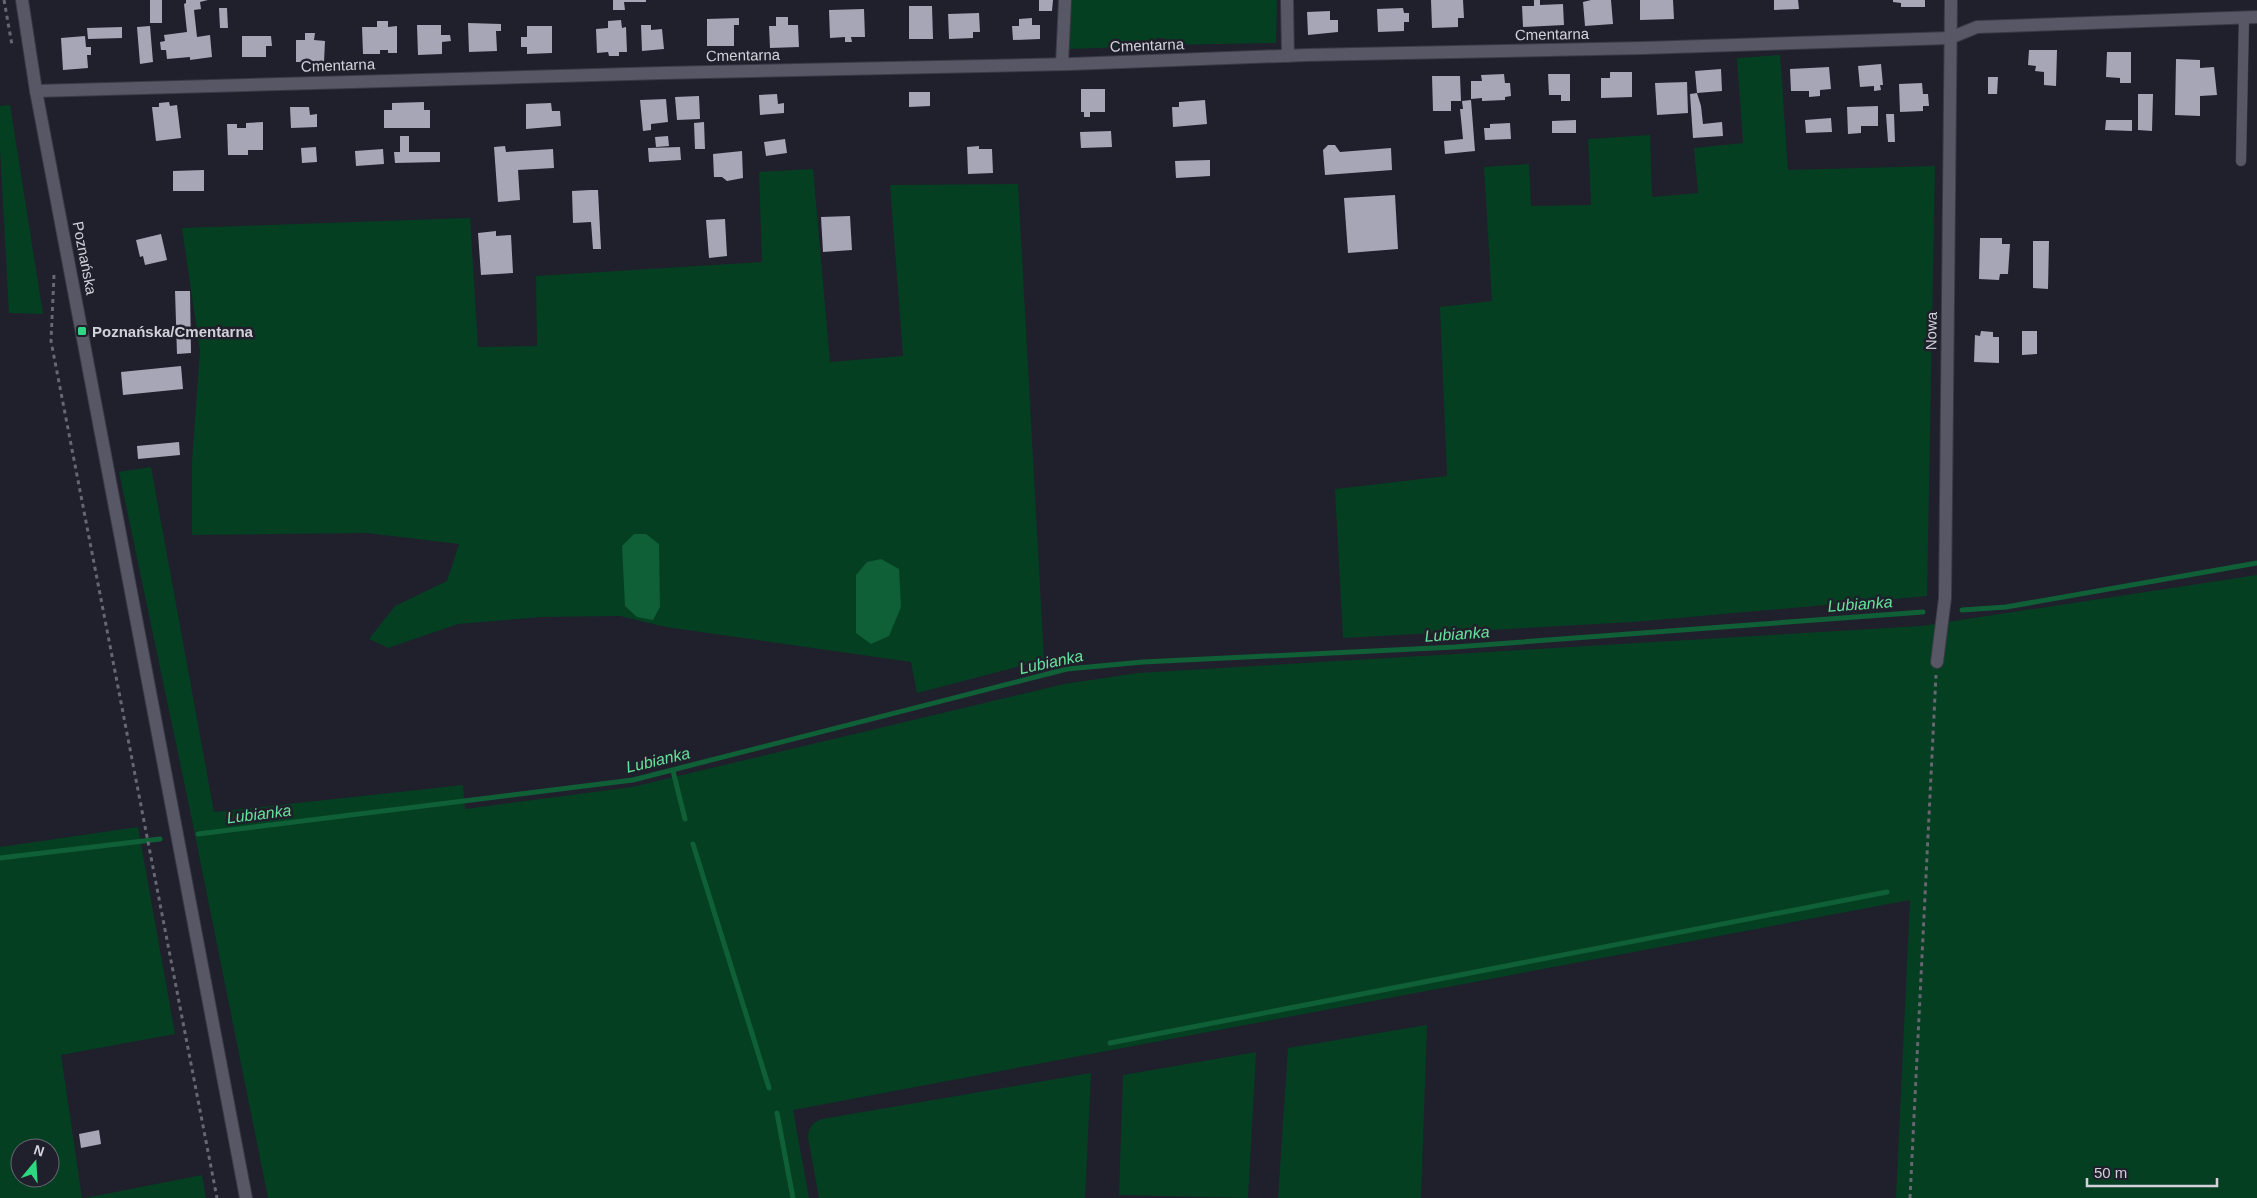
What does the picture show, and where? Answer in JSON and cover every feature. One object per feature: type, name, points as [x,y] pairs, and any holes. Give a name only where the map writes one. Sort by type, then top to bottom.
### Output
[{"type":"street","name":"Poznańska","points":[[22,0],[36,91],[246,1198]]},
{"type":"street","points":[[1062,64],[1065,0]]},
{"type":"street","points":[[1287,0],[1288,56]]},
{"type":"street","name":"Nowa","points":[[1936,662],[1944,598],[1951,0]]},
{"type":"street","name":"Cmentarna","points":[[36,91],[1950,38],[1977,27],[2257,17]]},
{"type":"lane","points":[[2242,161],[2244,17]]},
{"type":"path","points":[[4,0],[13,51]]},
{"type":"path","points":[[54,272],[51,340],[217,1198]]},
{"type":"path","points":[[1910,1198],[1917,1085],[1936,662]]},
{"type":"shaded area","points":[[1071,0],[1277,0],[1276,43],[1165,45],[1164,38],[1156,38],[1155,46],[1069,49]]},
{"type":"shaded area","points":[[1780,55],[1788,170],[1935,166],[1927,596],[1633,622],[1343,638],[1335,489],[1447,476],[1440,307],[1492,301],[1484,167],[1529,164],[1531,206],[1591,205],[1588,139],[1650,135],[1652,197],[1698,193],[1694,148],[1743,143],[1737,58]]},
{"type":"shaded area","points":[[10,105],[43,314],[9,313],[0,148],[0,106]]},
{"type":"shaded area","points":[[813,169],[830,362],[903,356],[890,185],[1018,184],[1044,660],[917,693],[911,662],[666,627],[620,616],[542,617],[458,624],[388,648],[369,639],[395,606],[447,581],[459,544],[367,533],[192,535],[192,461],[200,351],[182,228],[470,218],[478,347],[537,346],[536,276],[762,262],[759,172]]},
{"type":"shaded area","points":[[151,467],[214,812],[463,785],[465,809],[632,787],[1064,684],[1138,673],[1921,626],[2257,575],[2257,1198],[1896,1198],[1910,900],[793,1110],[809,1198],[268,1198],[191,815],[119,472]]},
{"type":"shaded area","points":[[634,534],[646,534],[659,544],[660,607],[653,620],[637,617],[625,606],[622,546]]},
{"type":"shaded area","points":[[881,559],[899,569],[901,607],[889,636],[871,644],[856,633],[856,575],[867,562]]},
{"type":"shaded area","points":[[138,827],[175,1034],[61,1055],[82,1198],[0,1198],[0,847]]},
{"type":"shaded area","points":[[1427,1025],[1421,1198],[1278,1198],[1288,1048]]},
{"type":"shaded area","points":[[1256,1052],[1248,1198],[1119,1195],[1123,1075]]},
{"type":"shaded area","points":[[1091,1073],[1085,1198],[819,1198],[808,1137],[813,1124],[822,1119]]},
{"type":"shaded area","points":[[202,1175],[206,1198],[85,1198]]},
{"type":"building","points":[[150,0],[162,0],[162,23],[150,23]]},
{"type":"building","points":[[186,0],[208,0],[200,2],[201,9],[194,10],[197,37],[210,35],[212,57],[190,60],[190,57],[167,59],[166,50],[161,50],[160,42],[165,41],[164,35],[187,32],[184,4]]},
{"type":"building","points":[[613,0],[646,0],[646,2],[624,2],[625,10],[613,10]]},
{"type":"building","points":[[1039,0],[1053,0],[1052,11],[1039,11]]},
{"type":"building","points":[[1431,0],[1463,0],[1464,18],[1458,18],[1458,27],[1432,28]]},
{"type":"building","points":[[1534,0],[1540,0],[1540,5],[1563,4],[1564,25],[1523,27],[1522,6],[1534,6]]},
{"type":"building","points":[[1611,0],[1613,24],[1585,26],[1583,2]]},
{"type":"building","points":[[1640,0],[1673,0],[1674,19],[1640,20]]},
{"type":"building","points":[[1774,0],[1798,0],[1799,9],[1774,10]]},
{"type":"building","points":[[1893,0],[1925,0],[1925,7],[1901,7],[1901,3],[1893,2]]},
{"type":"building","points":[[909,6],[932,6],[933,39],[909,39]]},
{"type":"building","points":[[219,8],[227,8],[228,28],[220,28]]},
{"type":"building","points":[[1403,8],[1404,13],[1409,13],[1409,22],[1404,22],[1404,31],[1378,32],[1377,9]]},
{"type":"building","points":[[864,9],[865,37],[851,37],[852,42],[845,42],[845,37],[830,38],[829,10]]},
{"type":"building","points":[[1330,11],[1330,20],[1338,20],[1338,32],[1308,35],[1307,12]]},
{"type":"building","points":[[979,13],[980,32],[973,32],[973,38],[949,39],[948,14]]},
{"type":"building","points":[[776,17],[788,17],[788,25],[798,25],[799,47],[770,48],[769,26],[776,26]]},
{"type":"building","points":[[739,18],[739,25],[734,25],[734,46],[707,46],[707,19]]},
{"type":"building","points":[[1032,18],[1032,25],[1040,25],[1040,39],[1013,40],[1012,26],[1019,26],[1019,19]]},
{"type":"building","points":[[621,20],[622,28],[626,27],[627,52],[619,52],[619,56],[609,56],[608,52],[597,53],[596,29],[608,28],[608,21]]},
{"type":"building","points":[[377,21],[388,21],[388,27],[397,26],[397,53],[388,53],[388,50],[380,50],[380,54],[363,54],[362,27],[377,27]]},
{"type":"building","points":[[468,23],[501,24],[501,31],[496,31],[497,51],[469,52]]},
{"type":"building","points":[[417,25],[441,25],[441,35],[450,35],[451,41],[442,42],[442,54],[418,55]]},
{"type":"building","points":[[641,25],[651,25],[651,30],[662,29],[664,49],[642,51]]},
{"type":"building","points":[[150,26],[153,62],[140,64],[137,27]]},
{"type":"building","points":[[527,26],[552,26],[552,53],[527,54],[527,47],[521,47],[521,37],[527,37]]},
{"type":"building","points":[[122,27],[122,38],[88,39],[87,28]]},
{"type":"building","points":[[305,33],[315,33],[314,40],[325,41],[324,62],[296,62],[296,40],[305,40]]},
{"type":"building","points":[[85,36],[86,47],[91,47],[91,55],[87,55],[88,68],[63,70],[61,38]]},
{"type":"building","points":[[242,36],[271,36],[272,46],[266,46],[266,57],[242,57]]},
{"type":"building","points":[[2029,50],[2057,50],[2056,86],[2044,85],[2044,72],[2035,71],[2036,66],[2028,65]]},
{"type":"building","points":[[2107,52],[2131,52],[2131,83],[2120,83],[2120,78],[2106,77]]},
{"type":"building","points":[[2176,59],[2200,60],[2200,68],[2214,67],[2217,95],[2200,96],[2200,116],[2175,115]]},
{"type":"building","points":[[1881,64],[1883,85],[1880,85],[1881,90],[1874,91],[1874,86],[1860,87],[1858,66]]},
{"type":"building","points":[[1829,67],[1831,89],[1820,90],[1820,96],[1809,97],[1809,91],[1791,91],[1790,69]]},
{"type":"building","points":[[1721,69],[1722,91],[1697,93],[1695,71]]},
{"type":"building","points":[[1610,72],[1632,72],[1632,97],[1601,98],[1601,78],[1610,78]]},
{"type":"building","points":[[1504,74],[1505,83],[1510,83],[1511,96],[1505,97],[1505,100],[1482,101],[1482,98],[1471,99],[1471,81],[1482,81],[1481,75]]},
{"type":"building","points":[[1548,74],[1570,74],[1570,101],[1561,101],[1561,95],[1549,95]]},
{"type":"building","points":[[1432,76],[1460,76],[1461,101],[1451,101],[1451,111],[1433,111]]},
{"type":"building","points":[[1988,77],[1998,77],[1997,94],[1988,94]]},
{"type":"building","points":[[1687,82],[1688,113],[1657,115],[1655,83]]},
{"type":"building","points":[[1922,83],[1923,94],[1928,94],[1929,106],[1923,106],[1923,111],[1900,112],[1899,84]]},
{"type":"building","points":[[1081,89],[1105,89],[1105,112],[1090,112],[1090,117],[1084,117],[1084,112],[1081,112]]},
{"type":"building","points":[[909,92],[930,92],[930,106],[909,107]]},
{"type":"building","points":[[1697,93],[1703,124],[1722,122],[1723,136],[1693,138],[1690,94]]},
{"type":"building","points":[[777,94],[778,104],[784,103],[784,113],[760,115],[759,95]]},
{"type":"building","points":[[2138,94],[2153,94],[2152,131],[2138,130]]},
{"type":"building","points":[[699,96],[700,119],[677,120],[675,97]]},
{"type":"building","points":[[666,99],[668,122],[651,124],[651,130],[643,131],[640,100]]},
{"type":"building","points":[[1205,100],[1207,124],[1173,127],[1172,107],[1179,107],[1179,102]]},
{"type":"building","points":[[1471,100],[1475,151],[1445,154],[1444,141],[1463,139],[1460,109],[1463,109],[1462,101]]},
{"type":"building","points":[[169,102],[170,106],[177,105],[181,138],[156,141],[152,107],[159,107],[159,103]]},
{"type":"building","points":[[424,102],[424,110],[430,110],[430,128],[384,128],[384,110],[392,110],[392,103]]},
{"type":"building","points":[[551,103],[552,111],[560,111],[561,126],[526,129],[526,104]]},
{"type":"building","points":[[1878,106],[1878,126],[1861,126],[1861,133],[1848,134],[1847,107]]},
{"type":"building","points":[[290,107],[309,107],[310,115],[317,114],[317,127],[291,128]]},
{"type":"building","points":[[1886,114],[1894,114],[1895,142],[1888,142]]},
{"type":"building","points":[[1831,118],[1832,132],[1806,133],[1805,120]]},
{"type":"building","points":[[1576,120],[1576,133],[1552,133],[1552,121]]},
{"type":"building","points":[[2106,120],[2132,120],[2132,131],[2105,130]]},
{"type":"building","points":[[263,122],[263,150],[248,150],[248,155],[228,155],[227,124],[237,124],[237,128],[246,128],[246,123]]},
{"type":"building","points":[[704,122],[705,149],[695,149],[694,123]]},
{"type":"building","points":[[1510,123],[1511,139],[1485,140],[1484,128],[1490,128],[1490,124]]},
{"type":"building","points":[[1111,131],[1112,147],[1081,148],[1080,132]]},
{"type":"building","points":[[400,136],[409,136],[409,152],[440,152],[440,162],[395,163],[394,152],[400,152]]},
{"type":"building","points":[[668,136],[669,146],[656,147],[655,137]]},
{"type":"building","points":[[785,139],[787,153],[766,156],[764,142]]},
{"type":"building","points":[[1328,145],[1335,145],[1340,152],[1391,148],[1392,170],[1325,175],[1323,150]]},
{"type":"building","points":[[505,146],[506,152],[553,149],[554,168],[518,170],[520,200],[498,202],[494,147]]},
{"type":"building","points":[[979,146],[979,149],[992,149],[993,173],[968,174],[967,147]]},
{"type":"building","points":[[316,147],[317,162],[302,163],[301,148]]},
{"type":"building","points":[[680,147],[681,160],[649,162],[648,148]]},
{"type":"building","points":[[383,149],[384,164],[356,166],[355,151]]},
{"type":"building","points":[[742,151],[743,178],[727,181],[722,177],[714,177],[713,154]]},
{"type":"building","points":[[1210,160],[1210,176],[1176,178],[1175,161]]},
{"type":"building","points":[[204,170],[204,191],[173,191],[173,171]]},
{"type":"building","points":[[598,190],[601,249],[593,249],[591,222],[573,223],[572,191]]},
{"type":"building","points":[[1395,195],[1398,249],[1348,253],[1344,198]]},
{"type":"building","points":[[850,216],[852,250],[823,252],[821,217]]},
{"type":"building","points":[[725,219],[727,256],[709,258],[706,220]]},
{"type":"building","points":[[496,231],[496,236],[511,235],[513,273],[481,275],[478,233]]},
{"type":"building","points":[[161,234],[167,260],[145,265],[143,256],[140,257],[136,240]]},
{"type":"building","points":[[1980,238],[2002,238],[2002,244],[2010,244],[2008,274],[2000,274],[1999,280],[1979,279]]},
{"type":"building","points":[[2033,241],[2049,241],[2048,289],[2033,288]]},
{"type":"building","points":[[175,291],[190,291],[191,353],[177,354]]},
{"type":"building","points":[[1981,331],[1993,332],[1993,337],[1999,337],[1999,363],[1974,362],[1975,335],[1980,336]]},
{"type":"building","points":[[2022,331],[2037,331],[2037,354],[2022,355]]},
{"type":"building","points":[[181,366],[183,389],[123,395],[121,372]]},
{"type":"building","points":[[179,442],[180,455],[138,459],[137,446]]},
{"type":"building","points":[[99,1130],[101,1144],[81,1148],[79,1134]]},
{"type":"waterway","name":"Lubianka","points":[[1962,610],[2006,607],[2257,563]]},
{"type":"waterway","name":"Lubianka","points":[[198,834],[633,780],[1067,669],[1143,662],[1455,647],[1923,612]]},
{"type":"waterway","points":[[673,771],[685,819]]},
{"type":"waterway","name":"Lubianka","points":[[0,858],[160,839]]},
{"type":"waterway","points":[[693,844],[769,1088]]},
{"type":"waterway","points":[[1110,1043],[1887,892]]},
{"type":"waterway","points":[[777,1113],[793,1198]]},
{"type":"place","name":"Poznańska/Cmentarna","points":[[82,331]]}]
